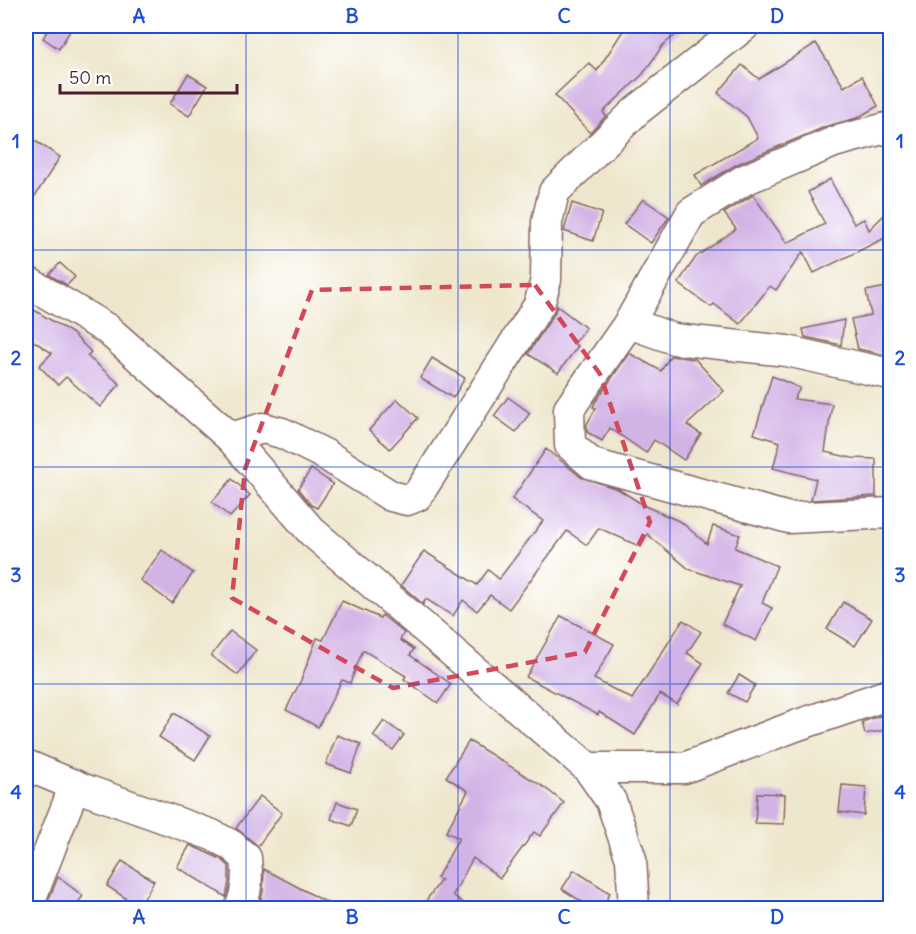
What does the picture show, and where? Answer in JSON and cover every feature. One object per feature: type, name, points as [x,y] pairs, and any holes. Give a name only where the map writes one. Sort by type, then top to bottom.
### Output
[{"type":"street","points":[[231,438],[263,428],[282,433],[326,455],[391,496],[407,500],[417,496],[539,305],[546,280],[547,222],[554,192],[635,112],[744,26]]},
{"type":"street","points":[[891,127],[834,142],[744,180],[692,213],[629,323],[569,410],[570,445],[592,464],[789,518],[891,513]]},
{"type":"street","points":[[26,281],[107,329],[231,438],[311,531],[588,768],[611,801],[631,858],[634,909]]},
{"type":"street","points":[[629,323],[674,339],[787,351],[891,374]]},
{"type":"street","points":[[588,768],[684,768],[798,725],[891,694]]},
{"type":"street","points":[[26,765],[212,835],[231,845],[246,858],[245,899],[240,909]]},
{"type":"street","points":[[27,909],[75,785]]},
{"type":"highlighted area","points":[[535,285],[600,374],[650,522],[585,652],[393,688],[232,598],[245,469],[312,290]]},
{"type":"building","points":[[50,26],[73,26],[59,49],[43,38]]},
{"type":"building","points":[[626,26],[687,26],[663,45],[643,74],[603,112],[606,116],[590,133],[555,95],[589,63],[597,71]]},
{"type":"building","points":[[816,43],[844,87],[862,76],[878,106],[857,118],[827,126],[737,164],[701,186],[695,175],[758,138],[747,117],[718,93],[742,65],[759,79]]},
{"type":"building","points":[[188,74],[207,86],[189,116],[170,104]]},
{"type":"building","points":[[26,135],[60,157],[26,210]]},
{"type":"building","points":[[830,179],[854,224],[864,219],[869,230],[891,208],[891,235],[814,273],[803,252],[776,290],[770,286],[740,324],[714,304],[711,307],[678,283],[696,257],[736,229],[724,213],[753,195],[787,243],[825,224],[808,192]]},
{"type":"building","points":[[643,199],[669,217],[651,243],[624,224]]},
{"type":"building","points":[[572,203],[602,213],[593,241],[564,231]]},
{"type":"building","points":[[60,263],[75,277],[67,285],[49,275]]},
{"type":"building","points":[[891,286],[891,356],[858,349],[851,319],[871,315],[866,291]]},
{"type":"building","points":[[26,305],[72,333],[91,352],[87,356],[120,384],[100,407],[66,377],[58,385],[39,366],[52,353],[26,336]]},
{"type":"building","points":[[557,306],[586,328],[574,344],[578,346],[558,373],[528,354]]},
{"type":"building","points":[[844,320],[841,345],[805,337],[803,329]]},
{"type":"building","points":[[629,353],[661,371],[670,356],[695,359],[724,391],[687,425],[701,434],[684,460],[654,440],[646,453],[610,428],[602,441],[587,432],[587,424],[596,408],[593,407],[596,401]]},
{"type":"building","points":[[432,358],[465,378],[453,398],[420,378]]},
{"type":"building","points":[[772,376],[800,388],[794,399],[832,404],[825,452],[852,458],[876,459],[876,496],[811,500],[816,479],[773,468],[780,442],[754,434]]},
{"type":"building","points":[[508,397],[530,413],[516,432],[494,416]]},
{"type":"building","points":[[397,399],[418,418],[390,449],[369,430]]},
{"type":"building","points":[[546,449],[581,477],[618,489],[645,506],[681,522],[707,544],[713,526],[740,535],[735,548],[777,566],[762,603],[772,608],[756,641],[722,624],[740,586],[689,569],[647,534],[641,547],[599,528],[587,545],[567,531],[509,609],[490,595],[477,611],[463,600],[453,616],[426,599],[423,604],[401,585],[424,551],[477,585],[488,570],[499,579],[543,521],[512,499]]},
{"type":"building","points":[[311,469],[333,484],[317,508],[311,505],[298,489]]},
{"type":"building","points":[[232,479],[250,495],[230,517],[212,502]]},
{"type":"building","points":[[162,550],[193,573],[172,603],[140,580]]},
{"type":"building","points":[[342,601],[380,618],[382,615],[404,633],[400,640],[414,649],[410,655],[451,684],[438,703],[404,679],[406,676],[363,650],[350,683],[342,680],[318,727],[286,710],[301,680],[317,638],[323,640]]},
{"type":"building","points":[[843,602],[872,619],[855,646],[827,629]]},
{"type":"building","points":[[561,616],[614,644],[594,679],[632,699],[683,620],[701,632],[687,653],[703,663],[677,704],[660,694],[635,735],[599,712],[598,715],[526,677]]},
{"type":"building","points":[[230,631],[256,650],[238,675],[211,656]]},
{"type":"building","points":[[739,675],[755,685],[745,702],[728,693]]},
{"type":"building","points":[[891,712],[891,729],[865,734],[862,722]]},
{"type":"building","points":[[174,713],[210,736],[195,760],[159,737]]},
{"type":"building","points":[[384,721],[404,735],[393,750],[373,736]]},
{"type":"building","points":[[337,735],[361,744],[351,773],[326,764]]},
{"type":"building","points":[[469,741],[544,787],[564,803],[540,836],[534,832],[500,878],[473,858],[453,895],[471,909],[420,909],[441,880],[437,878],[459,838],[446,832],[468,791],[446,777]]},
{"type":"building","points":[[842,785],[866,787],[864,815],[839,812]]},
{"type":"building","points":[[757,793],[785,794],[784,824],[755,823]]},
{"type":"building","points":[[260,796],[282,813],[258,846],[236,828]]},
{"type":"building","points":[[337,802],[357,809],[351,826],[331,819]]},
{"type":"building","points":[[190,845],[221,859],[229,866],[226,897],[177,867]]},
{"type":"building","points":[[122,861],[154,881],[139,907],[107,886]]},
{"type":"building","points":[[264,869],[339,909],[258,909],[263,892]]},
{"type":"building","points":[[574,870],[610,893],[601,909],[593,909],[562,889]]},
{"type":"building","points":[[58,877],[83,896],[73,909],[45,909]]}]
